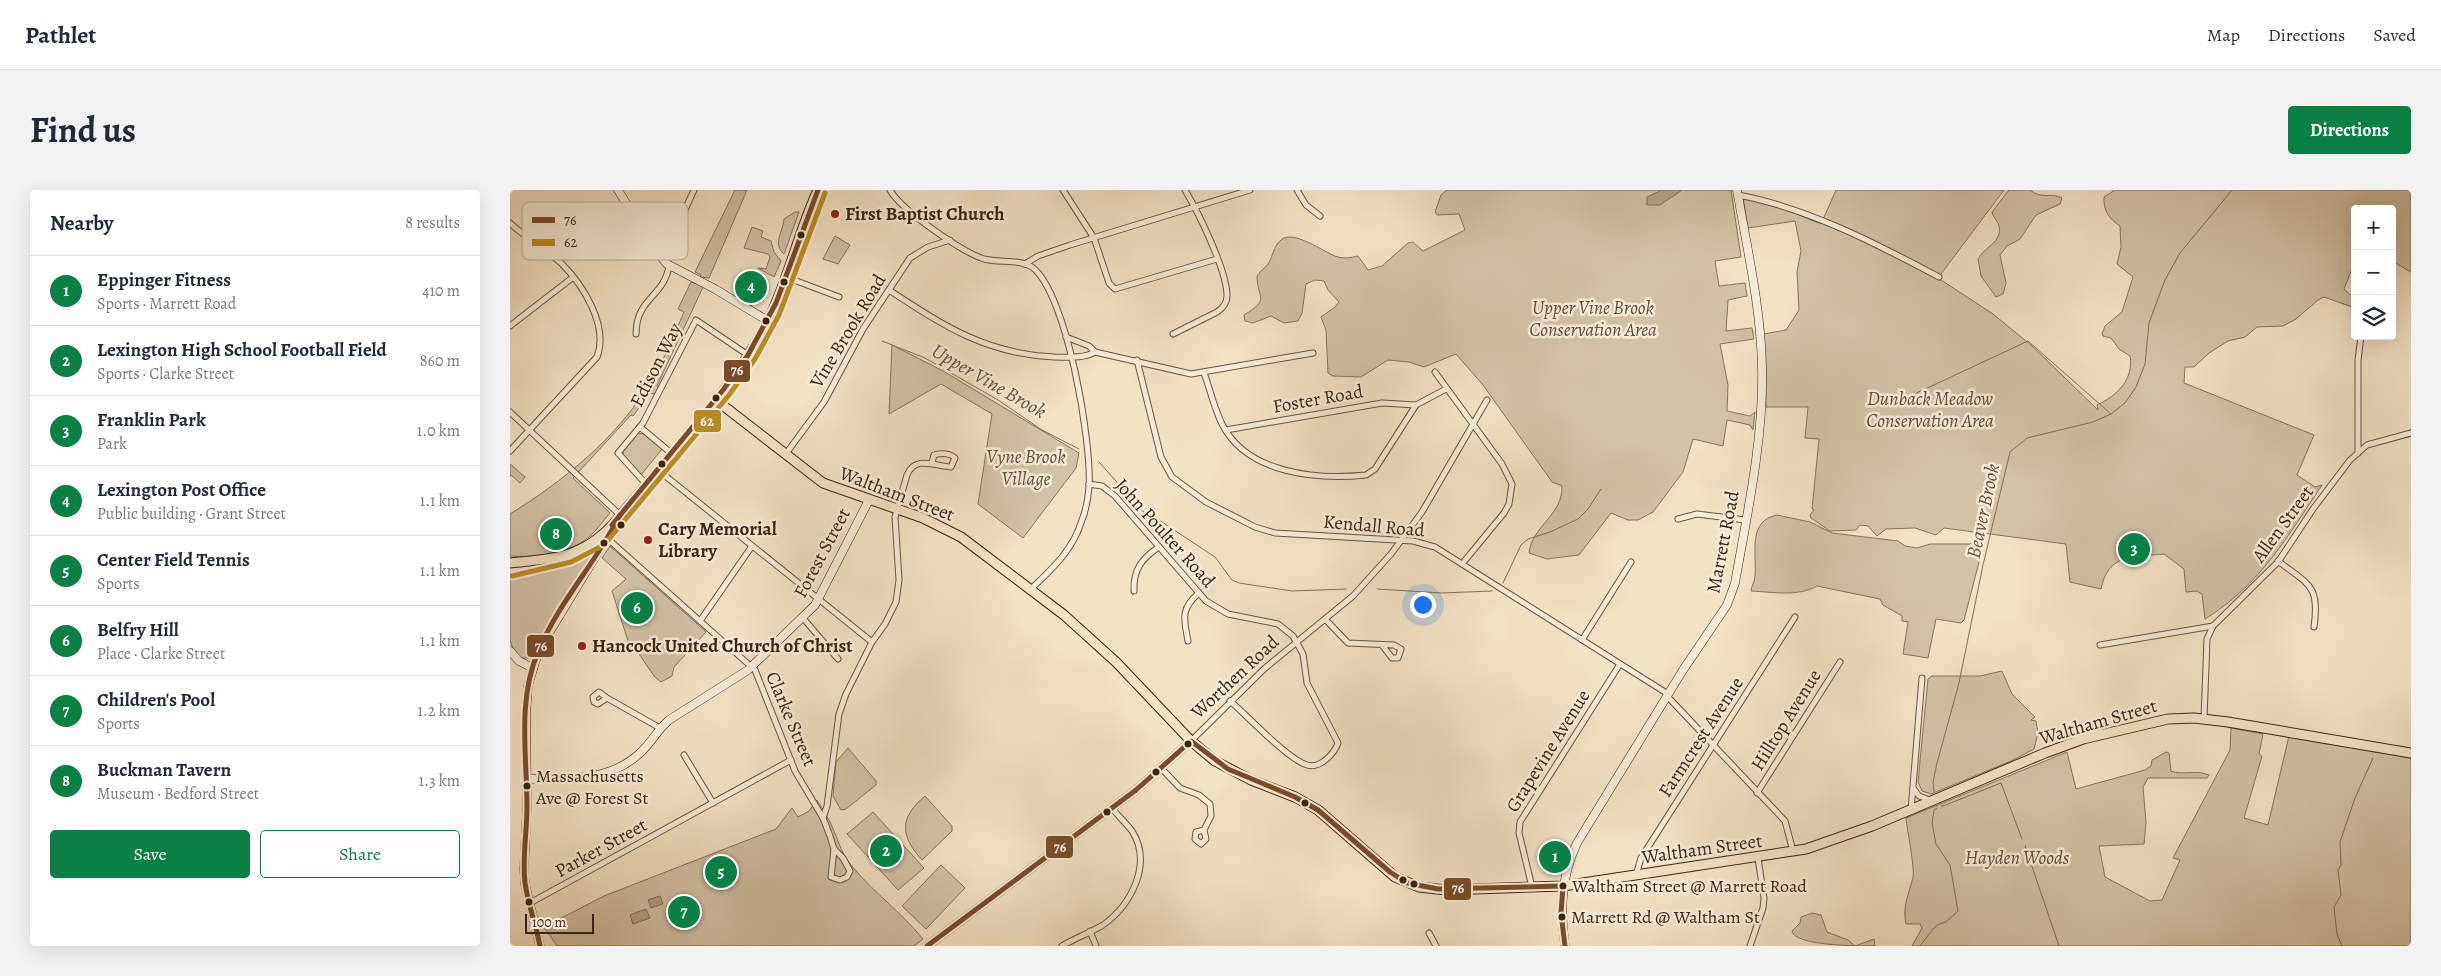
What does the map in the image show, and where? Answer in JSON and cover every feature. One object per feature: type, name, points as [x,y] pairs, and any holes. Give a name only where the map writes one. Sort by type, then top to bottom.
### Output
[{"type":"main road","points":[[618,190],[626,202]]},
{"type":"main road","points":[[510,569],[568,555],[590,545],[603,536],[716,400],[748,355],[768,321],[818,190]]},
{"type":"main road","name":"Marrett Road","points":[[1565,946],[1561,913],[1563,886],[1572,855],[1582,834],[1730,598],[1735,583],[1759,428],[1762,366],[1755,301],[1738,192]]},
{"type":"main road","points":[[663,260],[669,266],[715,288],[768,321]]},
{"type":"main road","name":"Waltham Street","points":[[716,400],[823,483],[923,518],[949,530],[1031,589],[1104,650],[1191,741],[1228,769],[1295,796],[1318,810],[1346,832],[1390,872],[1407,884],[1436,890],[1563,886],[1793,852],[1834,840],[2045,752],[2083,739],[2168,719],[2204,719],[2411,753]]},
{"type":"main road","name":"Forest Street","points":[[527,779],[583,778],[607,774],[639,754],[660,728],[752,667],[819,600],[869,500]]},
{"type":"main road","points":[[540,946],[524,869],[527,779],[526,707],[533,668],[548,632],[608,539],[620,515]]},
{"type":"main road","points":[[586,571],[592,555],[590,545]]},
{"type":"main road","points":[[510,563],[542,561]]},
{"type":"main road","points":[[510,651],[517,659],[533,668]]},
{"type":"main road","name":"Worthen Road","points":[[927,946],[1112,808],[1162,768],[1191,741]]},
{"type":"street","points":[[688,203],[694,190]]},
{"type":"street","points":[[890,190],[900,202],[950,240],[983,259],[1025,264],[1043,280],[1066,337],[1082,406],[1089,455],[1089,484],[1084,515],[1072,545],[1059,562],[1031,589]]},
{"type":"street","points":[[1063,190],[1094,238],[1109,283],[1115,289],[1217,259]]},
{"type":"street","points":[[1174,334],[1223,308],[1227,298],[1226,288],[1217,259],[1196,207],[1184,190]]},
{"type":"street","points":[[1025,264],[1038,256],[1250,190]]},
{"type":"street","points":[[1297,190],[1306,204],[1320,216]]},
{"type":"street","points":[[1738,192],[1768,201],[1834,226],[1939,277]]},
{"type":"street","points":[[511,226],[522,234]]},
{"type":"street","name":"Vine Brook Road","points":[[785,455],[824,402],[863,329],[910,258],[917,252],[950,240]]},
{"type":"street","points":[[510,451],[597,357],[599,352],[600,338],[597,316],[572,278],[557,260]]},
{"type":"street","points":[[636,334],[636,323],[644,304],[658,291],[666,279],[669,266]]},
{"type":"street","points":[[510,326],[572,278]]},
{"type":"street","points":[[786,278],[839,297]]},
{"type":"street","points":[[889,290],[947,328],[987,346],[1034,356],[1088,356],[1095,352]]},
{"type":"street","name":"Edison Way","points":[[646,484],[618,453],[640,427],[696,320],[748,355]]},
{"type":"street","points":[[1066,337],[1089,346],[1095,352],[1137,360],[1182,373],[1204,373],[1313,353]]},
{"type":"street","points":[[2358,453],[2358,360],[2360,340]]},
{"type":"street","name":"Kendall Road","points":[[1137,360],[1153,430],[1166,469],[1190,492],[1255,527],[1275,534],[1401,541],[1423,543],[1435,547],[1668,695],[1785,821],[1793,852]]},
{"type":"street","points":[[1435,372],[1510,476],[1512,495],[1504,514],[1462,564]]},
{"type":"street","points":[[1204,373],[1216,411],[1226,430],[1258,460],[1288,472],[1338,476],[1366,475],[1375,470],[1416,405],[1446,389]]},
{"type":"street","name":"Worthen Road","points":[[1191,741],[1264,669],[1353,596],[1401,541],[1422,512],[1487,400]]},
{"type":"street","name":"Foster Road","points":[[1226,430],[1382,403],[1416,405]]},
{"type":"street","points":[[510,412],[620,515]]},
{"type":"street","points":[[640,427],[671,453]]},
{"type":"street","name":"Allen Street","points":[[2204,719],[2207,639],[2213,626],[2278,561],[2334,479],[2358,453],[2374,443],[2411,433]]},
{"type":"street","points":[[823,818],[827,806],[839,714],[846,694],[872,642],[885,624],[896,602],[899,580],[894,525],[896,510],[910,469],[917,464],[932,462]]},
{"type":"street","points":[[658,470],[872,642]]},
{"type":"street","name":"John Poulter Road","points":[[1089,484],[1102,486],[1109,490],[1199,593],[1217,609],[1228,614],[1278,624],[1285,628],[1297,642]]},
{"type":"street","points":[[1678,519],[1697,514],[1745,520]]},
{"type":"street","name":"Clarke Street","points":[[608,539],[752,667],[759,679],[791,760],[823,818],[834,849],[843,858],[850,871],[847,877],[840,880],[831,877],[834,849]]},
{"type":"street","points":[[700,621],[752,546]]},
{"type":"street","points":[[1134,591],[1134,580],[1141,562],[1159,547]]},
{"type":"street","points":[[2278,561],[2314,592],[2317,600],[2314,626]]},
{"type":"street","points":[[1582,640],[1631,562]]},
{"type":"street","points":[[1188,641],[1185,613],[1188,603],[1199,593]]},
{"type":"street","name":"Farmcrest Avenue","points":[[1636,876],[1640,858],[1796,617]]},
{"type":"street","points":[[803,618],[838,660]]},
{"type":"street","points":[[1325,619],[1348,643],[1382,645]]},
{"type":"street","points":[[2100,645],[2213,626]]},
{"type":"street","points":[[1230,701],[1298,761],[1316,766],[1327,758],[1338,743],[1334,730],[1307,683],[1303,654],[1297,642]]},
{"type":"street","name":"Hilltop Avenue","points":[[1757,793],[1840,662]]},
{"type":"street","name":"Grapevine Avenue","points":[[1532,887],[1520,836],[1520,822],[1620,664]]},
{"type":"street","points":[[1914,808],[1913,786],[1922,678]]},
{"type":"street","points":[[608,698],[660,728]]},
{"type":"street","points":[[684,755],[713,803]]},
{"type":"street","name":"Parker Street","points":[[530,904],[791,760]]},
{"type":"street","points":[[1162,768],[1180,788],[1199,796],[1210,804],[1211,816],[1204,830]]},
{"type":"street","points":[[1913,786],[1920,797],[1933,800]]},
{"type":"street","points":[[1062,946],[1105,923],[1121,909],[1135,888],[1139,855],[1135,839],[1112,808]]},
{"type":"street","points":[[1750,946],[1763,908],[1764,898],[1758,858]]},
{"type":"street","points":[[1090,931],[1096,946]]},
{"type":"street","points":[[1429,933],[1436,946]]},
{"type":"green space","points":[[735,190],[747,190],[709,278],[703,277],[699,285],[703,287],[657,386],[660,387],[655,394],[650,393],[633,416],[631,415],[573,478],[610,513],[589,537],[572,547],[541,555],[510,556],[510,514],[549,488],[586,459],[619,425],[647,388],[684,312],[678,309],[691,282],[697,284],[701,275],[695,272]]},
{"type":"green space","name":"Upper Vine Brook Conservation Area","points":[[1447,190],[1731,190],[1741,257],[1715,261],[1719,286],[1745,283],[1747,296],[1728,300],[1726,331],[1752,328],[1754,339],[1720,344],[1728,385],[1727,411],[1750,416],[1755,412],[1753,430],[1750,425],[1727,420],[1723,446],[1693,439],[1683,472],[1653,512],[1638,520],[1628,520],[1611,513],[1579,555],[1547,559],[1529,553],[1536,535],[1558,505],[1562,486],[1552,482],[1483,385],[1456,354],[1424,367],[1409,362],[1388,360],[1361,377],[1333,376],[1328,373],[1326,330],[1321,317],[1339,302],[1328,290],[1324,281],[1315,280],[1306,284],[1302,313],[1298,321],[1284,323],[1271,316],[1253,323],[1245,321],[1244,315],[1257,305],[1261,298],[1257,276],[1270,261],[1276,245],[1281,240],[1286,237],[1293,237],[1308,242],[1338,257],[1358,256],[1368,270],[1382,266],[1408,243],[1413,242],[1423,251],[1465,230],[1459,214],[1437,215],[1435,212],[1441,195]]},
{"type":"green space","name":"Dunback Meadow Conservation Area","points":[[1836,190],[2004,190],[1938,278],[1993,314],[2031,345],[2098,410],[2097,405],[2111,397],[2122,386],[2127,379],[2131,364],[2130,356],[2119,349],[2111,338],[2102,334],[2105,326],[2122,312],[2133,277],[2117,264],[2121,247],[2120,226],[2110,217],[2105,206],[2104,197],[2115,190],[2411,190],[2411,272],[2396,263],[2396,205],[2351,205],[2351,271],[2344,289],[2351,295],[2351,307],[2324,297],[2296,319],[2283,326],[2257,327],[2245,337],[2228,341],[2209,353],[2194,367],[2185,367],[2184,383],[2314,435],[2297,475],[2315,487],[2322,485],[2285,541],[2257,575],[2242,591],[2205,619],[2202,594],[2197,591],[2186,592],[2184,569],[2164,554],[2133,557],[2116,563],[2104,577],[2101,589],[2070,582],[2066,544],[1944,528],[1936,535],[1915,528],[1886,529],[1877,536],[1868,526],[1860,525],[1856,530],[1830,531],[1811,518],[1810,515],[1814,510],[1812,509],[1819,439],[1805,438],[1808,407],[1766,407],[1764,334],[1786,330],[1799,310],[1797,272],[1801,251],[1795,221],[1748,228],[1743,197],[1772,204],[1821,224]]},
{"type":"green space","points":[[2009,190],[2030,190],[2039,195],[2062,198],[2060,204],[2036,215],[2020,239],[2007,246],[2000,255],[2006,283],[2003,294],[1996,297],[1981,276],[1978,259],[1997,239],[1999,234],[1998,223],[1992,212]]},
{"type":"green space","points":[[795,212],[799,212],[784,254],[778,242],[784,219]]},
{"type":"green space","points":[[752,227],[763,231],[761,237],[771,241],[774,252],[781,261],[774,277],[758,268],[766,269],[770,257],[768,254],[744,248]]},
{"type":"green space","points":[[835,236],[850,245],[838,264],[823,259]]},
{"type":"green space","name":"Vyne Brook Village","points":[[892,345],[945,372],[1079,453],[1076,468],[1023,538],[978,504],[992,414],[941,384],[889,414]]},
{"type":"green space","points":[[637,433],[644,434],[662,449],[641,475],[623,454],[624,448]]},
{"type":"green space","points":[[510,464],[525,477],[520,483],[510,476]]},
{"type":"green space","points":[[1777,515],[1810,522],[1832,533],[1898,541],[1905,546],[1917,548],[1930,544],[1971,544],[1979,538],[1985,539],[1964,620],[1961,623],[1936,619],[1928,658],[1903,654],[1908,622],[1902,621],[1902,616],[1883,605],[1880,599],[1817,586],[1802,592],[1793,593],[1751,591],[1755,578],[1757,531],[1768,518]]},
{"type":"green space","points":[[610,546],[706,632],[674,667],[672,676],[661,682],[654,676],[635,648],[631,650],[612,591],[626,579],[602,558]]},
{"type":"green space","points":[[586,553],[590,556],[589,559],[534,646],[531,658],[520,658],[513,649],[510,640],[510,573],[569,561]]},
{"type":"green space","points":[[2002,671],[2012,694],[2035,717],[2031,720],[2036,721],[2038,733],[2034,749],[2011,761],[1931,794],[1922,791],[1918,782],[1928,679],[1932,676],[1980,676]]},
{"type":"green space","name":"Hayden Woods","points":[[2231,728],[2263,734],[2259,754],[2262,756],[2244,818],[2268,825],[2289,736],[2411,758],[2411,946],[1912,946],[1922,928],[1920,924],[1906,924],[1905,918],[1905,906],[1913,877],[1906,818],[2067,752],[2076,789],[2145,770],[2151,766],[2152,760],[2166,752],[2169,753],[2171,771],[2209,775],[2207,778],[2148,778],[2143,787],[2146,822],[2144,844],[2099,846],[2105,877],[2150,901],[2162,900],[2180,860],[2173,858],[2230,750]]},
{"type":"green space","points":[[848,748],[876,781],[876,785],[846,809],[841,810],[833,796],[836,762]]},
{"type":"green space","points":[[925,796],[952,826],[952,831],[922,860],[909,842],[906,826],[911,811]]},
{"type":"green space","points":[[817,800],[830,823],[843,853],[851,865],[923,939],[914,946],[557,946],[544,927],[604,896],[776,829],[792,808],[798,817],[809,811]]},
{"type":"green space","points":[[873,812],[924,868],[898,890],[847,834]]},
{"type":"green space","points":[[941,865],[965,888],[926,929],[902,906]]},
{"type":"green space","points":[[1812,913],[1821,915],[1827,932],[1848,940],[1855,946],[1803,940],[1795,936],[1792,931],[1800,923],[1801,917]]},
{"type":"green space","points":[[1874,939],[1875,946],[1856,946]]},
{"type":"shaded area","points":[[1662,190],[1682,190],[1660,205],[1647,205],[1647,197]]},
{"type":"shaded area","points":[[660,896],[663,904],[651,908],[648,900]]},
{"type":"shaded area","points":[[685,905],[687,914],[683,919],[679,919],[675,914],[680,912],[678,907]]},
{"type":"shaded area","points":[[646,909],[650,918],[633,924],[630,915]]},
{"type":"waterway","name":"Beaver Brook","points":[[1934,792],[1933,782],[1937,763],[1959,683],[1983,565],[2010,452],[2027,438],[2093,422],[2111,414],[2125,403],[2136,387],[2145,364],[2149,323],[2165,280],[2180,253],[2232,190]]},
{"type":"waterway","name":"Upper Vine Brook","points":[[882,341],[925,358],[998,400],[1042,430],[1079,449]]},
{"type":"waterway","points":[[1893,404],[2028,341],[2111,414]]},
{"type":"waterway","name":"Upper Vine Brook","points":[[1099,462],[1148,517],[1159,520],[1215,557],[1232,580],[1239,583],[1292,591],[1346,589]]},
{"type":"waterway","name":"Upper Vine Brook","points":[[1503,583],[1521,545],[1528,539],[1550,532],[1578,519],[1588,509],[1601,489]]},
{"type":"waterway","name":"Upper Vine Brook","points":[[1377,589],[1442,593],[1492,591]]},
{"type":"waterway","points":[[2342,946],[2337,934],[2334,907],[2341,895],[2338,870],[2341,865],[2340,842],[2355,798],[2373,758]]},
{"type":"waterway","points":[[1943,806],[2001,783],[2022,839]]},
{"type":"waterway","name":"Beaver Brook","points":[[1920,946],[1933,929],[1939,924],[1946,922],[1958,911],[1950,865],[1936,844],[1932,823],[1934,810],[1937,808]]},
{"type":"waterway","points":[[2025,846],[2059,946]]},
{"type":"transit line","name":"76","points":[[612,525],[723,390],[748,355],[776,303],[818,190]]},
{"type":"transit line","name":"62","points":[[512,576],[571,562],[604,545],[729,395],[755,359],[779,315],[825,193]]},
{"type":"transit line","name":"76","points":[[540,946],[528,899],[524,874],[527,807],[525,729],[527,690],[531,671],[546,634],[620,515]]},
{"type":"transit line","name":"76","points":[[927,946],[1136,790],[1191,741],[1228,769],[1295,797],[1318,810],[1390,872],[1407,883],[1438,889],[1563,886],[1561,913],[1565,946]]},
{"type":"place","name":"First Baptist Church","points":[[835,214]]},
{"type":"place","name":"Lexington Post Office","points":[[751,287]]},
{"type":"place","name":"Buckman Tavern","points":[[556,534]]},
{"type":"place","name":"Cary Memorial Library","points":[[648,540]]},
{"type":"place","name":"Franklin Park","points":[[2134,549]]},
{"type":"place","name":"Belfry Hill","points":[[637,608]]},
{"type":"place","name":"Hancock United Church of Christ","points":[[582,646]]},
{"type":"place","name":"Massachusetts Ave @ Forest St","points":[[527,786]]},
{"type":"place","name":"Lexington High School Football Field","points":[[886,851]]},
{"type":"place","name":"Eppinger Fitness","points":[[1555,857]]},
{"type":"place","name":"Center Field Tennis","points":[[721,872]]},
{"type":"place","name":"Waltham Street @ Marrett Road","points":[[1563,886]]},
{"type":"place","name":"Children's Pool","points":[[684,912]]},
{"type":"place","name":"Marrett Rd @ Waltham St","points":[[1562,917]]}]
